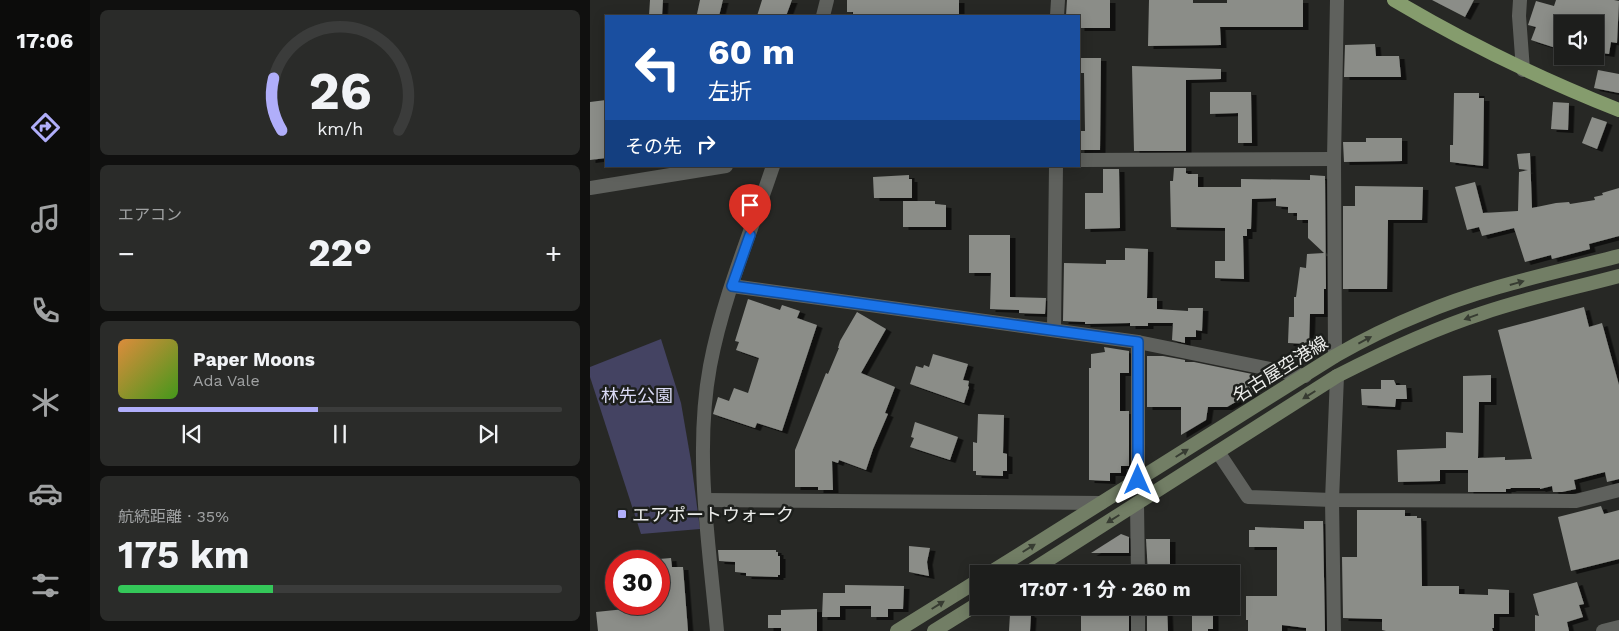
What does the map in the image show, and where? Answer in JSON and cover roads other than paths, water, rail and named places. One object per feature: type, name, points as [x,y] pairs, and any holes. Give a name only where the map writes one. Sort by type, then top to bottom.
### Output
[{"type":"main road","points":[[1394,0],[1444,30],[1522,70],[1619,110]]},
{"type":"main road","name":"名古屋空港線","points":[[1002,565],[1366,338],[1439,307],[1481,293],[1619,256]]},
{"type":"main road","name":"名古屋空港線","points":[[1040,565],[1337,376],[1427,334],[1484,313],[1619,276]]},
{"type":"main road","points":[[897,631],[970,586]]},
{"type":"main road","points":[[934,631],[970,609]]},
{"type":"street","points":[[823,15],[827,0]]},
{"type":"street","points":[[1057,15],[1058,0]]},
{"type":"street","points":[[1335,356],[1334,159],[1337,0]]},
{"type":"street","points":[[1520,0],[1522,70]]},
{"type":"street","points":[[1080,160],[1334,159]]},
{"type":"street","points":[[590,188],[720,167]]},
{"type":"street","points":[[717,631],[705,500],[704,413],[710,367],[719,325],[773,167]]},
{"type":"street","points":[[1054,329],[1056,167]]},
{"type":"street","points":[[732,286],[1138,342],[1304,376]]},
{"type":"street","points":[[1138,342],[1138,480]]},
{"type":"street","points":[[1334,631],[1332,500],[1337,376]]},
{"type":"street","points":[[1218,452],[1248,497],[1332,500],[1576,501],[1619,490]]},
{"type":"street","points":[[705,500],[1101,503]]},
{"type":"street","points":[[1137,504],[1138,565]]},
{"type":"street","points":[[1138,615],[1138,631]]},
{"type":"street","points":[[1603,631],[1619,627]]},
{"type":"place","name":"エアポートウォーク","points":[[622,514]]},
{"type":"park label","name":"林先公園","points":[[637,395]]}]
